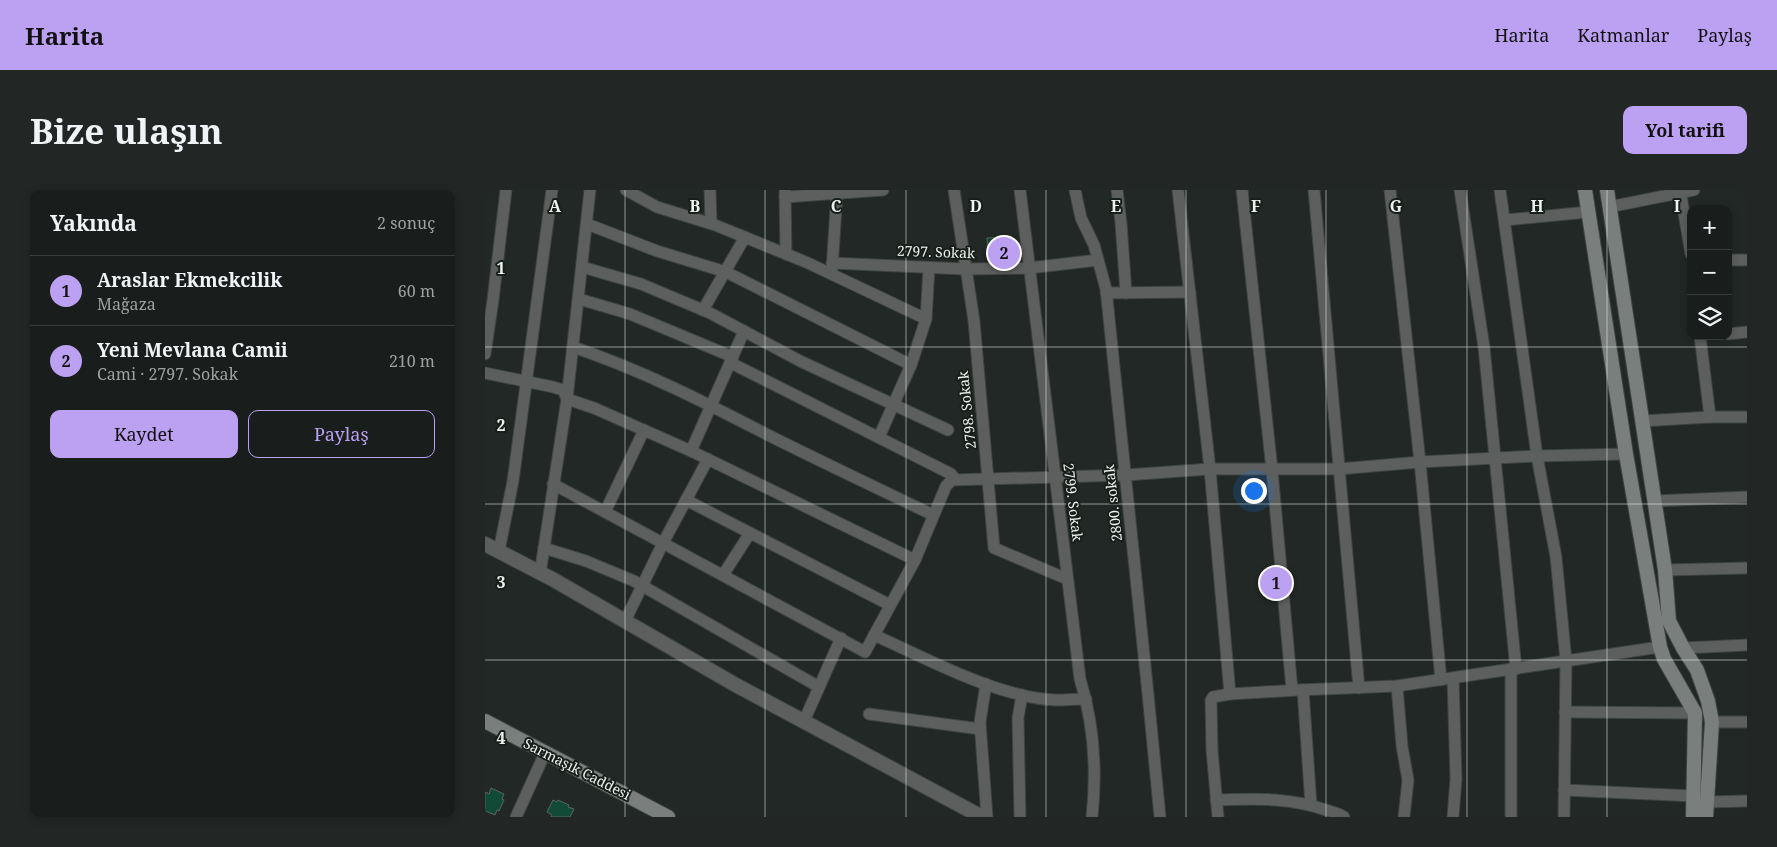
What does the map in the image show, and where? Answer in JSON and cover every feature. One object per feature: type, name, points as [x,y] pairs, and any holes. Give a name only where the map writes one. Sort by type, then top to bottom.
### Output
[{"type":"main road","points":[[1585,190],[1626,454],[1659,647],[1695,713],[1693,817]]},
{"type":"main road","points":[[1607,190],[1665,570],[1669,621],[1697,670],[1708,701],[1712,722],[1707,817]]},
{"type":"main road","name":"Sarmaşık Caddesi","points":[[485,721],[668,817]]},
{"type":"street","points":[[485,354],[506,190]]},
{"type":"street","points":[[499,551],[513,481],[552,190]]},
{"type":"street","points":[[540,574],[567,399],[590,190]]},
{"type":"street","points":[[626,190],[657,207],[711,223],[786,254],[832,269],[926,318]]},
{"type":"street","points":[[710,190],[711,223]]},
{"type":"street","points":[[786,254],[785,193],[837,193],[883,190]]},
{"type":"street","name":"2798. Sokak","points":[[954,190],[974,321],[994,548],[1067,579]]},
{"type":"street","name":"2799. Sokak","points":[[1020,190],[1080,679],[1087,699],[1091,725],[1095,784],[1092,817]]},
{"type":"street","name":"2800. sokak","points":[[1075,190],[1081,218],[1094,245],[1106,293],[1126,475],[1159,817]]},
{"type":"street","points":[[1117,190],[1126,293]]},
{"type":"street","points":[[1178,190],[1210,469],[1230,694]]},
{"type":"street","points":[[1242,190],[1311,805]]},
{"type":"street","points":[[1314,190],[1359,688]]},
{"type":"street","points":[[1390,190],[1420,462],[1447,679],[1456,779],[1453,817]]},
{"type":"street","points":[[1460,190],[1484,347],[1496,459],[1514,670],[1511,817]]},
{"type":"street","points":[[1500,190],[1537,456],[1556,557],[1566,661],[1564,817]]},
{"type":"street","points":[[1609,207],[1681,191],[1694,190]]},
{"type":"street","points":[[1681,191],[1690,250]]},
{"type":"street","points":[[832,269],[837,193]]},
{"type":"street","points":[[1505,220],[1588,212]]},
{"type":"street","points":[[587,224],[657,251],[724,271],[911,365]]},
{"type":"street","points":[[703,310],[745,237]]},
{"type":"street","name":"2797. Sokak","points":[[832,269],[1029,268],[1098,260]]},
{"type":"street","points":[[1732,260],[1747,260]]},
{"type":"street","points":[[583,267],[641,284],[703,310],[800,361],[949,430]]},
{"type":"street","points":[[879,437],[911,365],[926,318],[929,268]]},
{"type":"street","points":[[1106,293],[1190,292]]},
{"type":"street","points":[[579,298],[630,314],[732,360],[951,474],[955,479]]},
{"type":"street","points":[[691,451],[744,331]]},
{"type":"street","points":[[1732,334],[1747,332]]},
{"type":"street","points":[[1700,340],[1710,417]]},
{"type":"street","points":[[573,347],[613,361],[711,406],[933,515]]},
{"type":"street","points":[[485,373],[553,386],[563,390],[567,399],[594,408],[691,451],[915,560]]},
{"type":"street","points":[[1642,421],[1747,417]]},
{"type":"street","points":[[605,512],[644,430]]},
{"type":"street","points":[[553,484],[865,652],[915,560],[946,486],[955,479],[1126,475],[1210,469],[1339,469],[1420,462],[1626,454]]},
{"type":"street","points":[[625,621],[663,543],[708,460]]},
{"type":"street","points":[[1654,501],[1747,497]]},
{"type":"street","points":[[686,500],[890,605]]},
{"type":"street","points":[[723,575],[750,533]]},
{"type":"street","points":[[485,544],[734,684],[982,817]]},
{"type":"street","points":[[544,548],[586,561],[634,581],[819,687]]},
{"type":"street","points":[[1665,570],[1747,568]]},
{"type":"street","points":[[874,635],[986,684],[1022,695],[1055,700],[1087,699]]},
{"type":"street","points":[[803,721],[841,638]]},
{"type":"street","points":[[1683,648],[1747,645]]},
{"type":"street","points":[[1218,817],[1212,750],[1211,700],[1213,697],[1230,694],[1397,686],[1659,647]]},
{"type":"street","points":[[986,684],[980,729],[987,817]]},
{"type":"street","points":[[1397,686],[1407,780],[1404,817]]},
{"type":"street","points":[[1020,817],[1018,718],[1022,695]]},
{"type":"street","points":[[1565,712],[1695,713]]},
{"type":"street","points":[[869,714],[980,729]]},
{"type":"street","points":[[1712,722],[1747,722]]},
{"type":"street","points":[[516,817],[545,753]]},
{"type":"street","points":[[1564,790],[1694,796]]},
{"type":"street","points":[[1216,800],[1275,799],[1311,805],[1344,817]]},
{"type":"street","points":[[1707,802],[1747,801]]},
{"type":"building","points":[[1005,237],[1005,244],[1019,243],[1021,261],[988,261],[987,238]]},
{"type":"building","points":[[491,788],[504,794],[502,799],[504,800],[495,815],[485,811],[485,792],[489,794]]},
{"type":"building","points":[[553,800],[557,802],[558,800],[574,809],[570,817],[551,817],[552,815],[547,812]]},
{"type":"place","name":"Yeni Mevlana Camii","points":[[1004,253]]},
{"type":"place","name":"Araslar Ekmekcilik","points":[[1276,583]]}]
